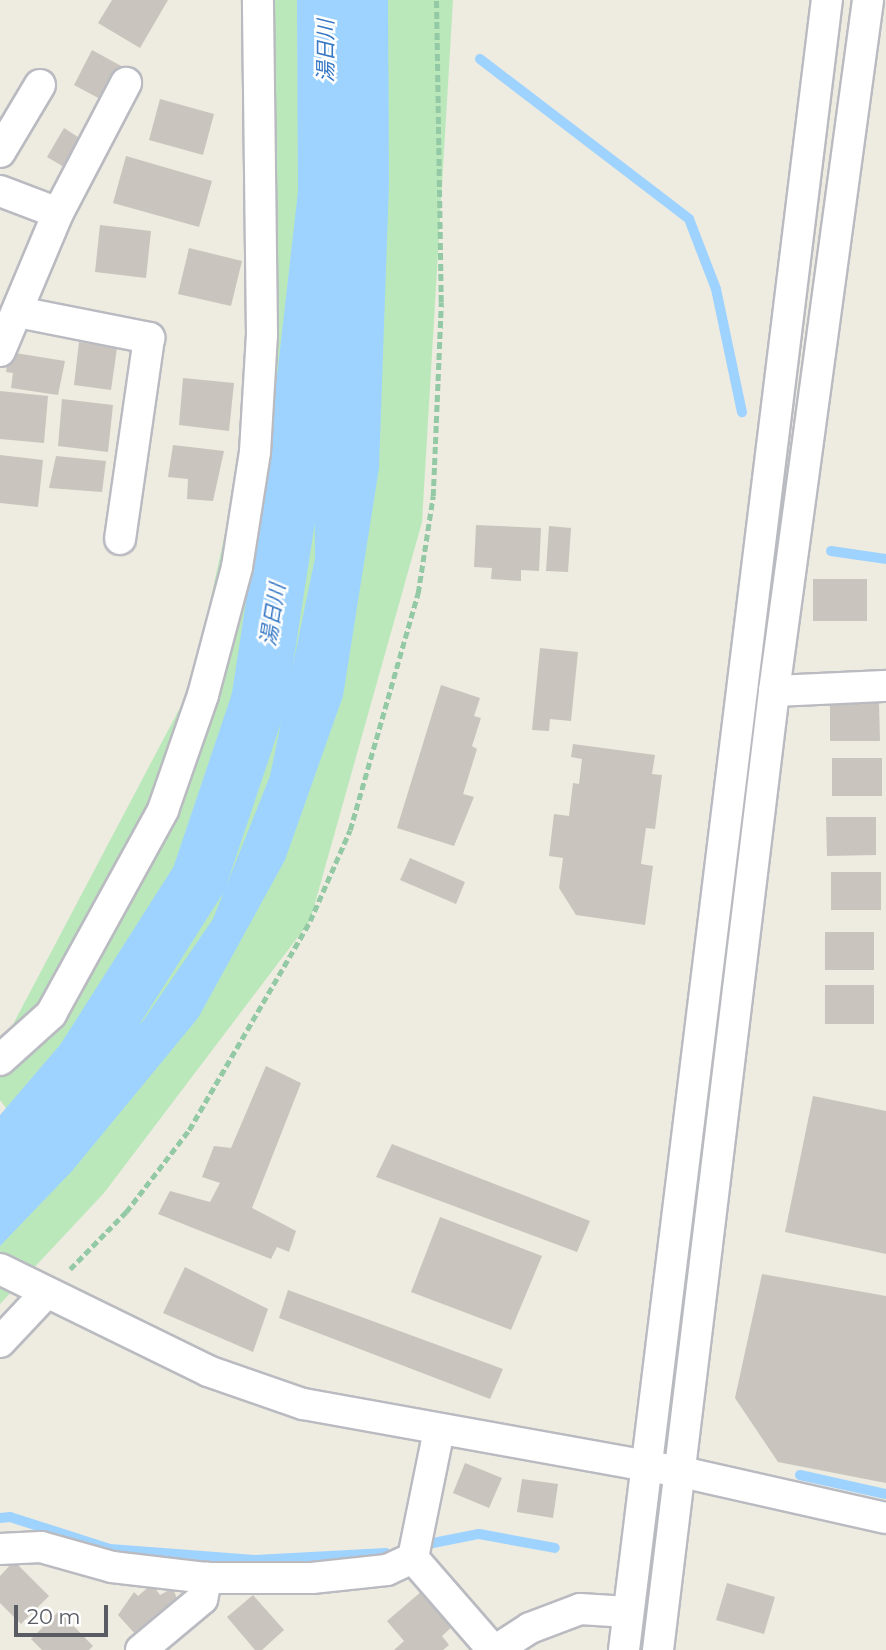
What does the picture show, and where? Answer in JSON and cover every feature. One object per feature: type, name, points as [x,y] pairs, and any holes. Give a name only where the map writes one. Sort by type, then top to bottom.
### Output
[{"type":"street","points":[[0,1060],[51,1014],[163,810],[203,695],[237,567],[255,452],[262,335],[258,0]]},
{"type":"street","points":[[624,1650],[827,0]]},
{"type":"street","points":[[657,1650],[774,691],[873,8]]},
{"type":"street","points":[[0,351],[58,214],[125,83]]},
{"type":"street","points":[[0,152],[40,85]]},
{"type":"street","points":[[0,191],[58,214]]},
{"type":"street","points":[[18,312],[149,338],[120,539]]},
{"type":"street","points":[[774,691],[886,686]]},
{"type":"street","points":[[0,1269],[41,1292],[208,1371],[291,1400],[439,1430],[677,1471],[886,1518]]},
{"type":"street","points":[[0,1342],[41,1292]]},
{"type":"street","points":[[412,1558],[439,1430]]},
{"type":"street","points":[[0,1549],[41,1547],[112,1567],[207,1578],[312,1578],[387,1570],[412,1558]]},
{"type":"street","points":[[412,1558],[495,1650],[530,1628],[580,1609],[628,1612]]},
{"type":"street","points":[[141,1650],[202,1599],[207,1578]]},
{"type":"path","points":[[41,1292],[126,1212],[189,1130],[310,921],[350,830],[418,593],[433,496],[442,302],[436,0]]},
{"type":"green space","points":[[269,0],[453,0],[422,522],[310,921],[104,1193],[0,1304],[0,1154],[23,1131],[0,1100],[0,1049],[192,685],[257,386]]},
{"type":"water","points":[[329,0],[388,0],[389,183],[379,468],[343,696],[285,860],[198,1018],[72,1171],[0,1246],[0,1161],[143,1021],[213,919],[270,776],[315,558],[314,411]]},
{"type":"building","points":[[112,0],[168,0],[140,48],[98,23]]},
{"type":"building","points":[[92,50],[123,67],[104,101],[74,85]]},
{"type":"building","points":[[160,99],[214,114],[203,155],[149,140]]},
{"type":"building","points":[[64,128],[81,139],[64,167],[47,157]]},
{"type":"building","points":[[126,156],[212,181],[199,227],[113,203]]},
{"type":"building","points":[[100,225],[151,231],[146,278],[95,272]]},
{"type":"building","points":[[189,248],[242,261],[231,306],[178,294]]},
{"type":"building","points":[[79,342],[117,348],[111,390],[74,385]]},
{"type":"building","points":[[9,352],[65,361],[58,395],[11,388],[13,373],[6,372]]},
{"type":"building","points":[[183,378],[234,383],[229,431],[179,425]]},
{"type":"building","points":[[0,391],[48,396],[44,443],[0,439]]},
{"type":"building","points":[[62,399],[113,405],[108,452],[58,446]]},
{"type":"building","points":[[173,445],[224,451],[213,501],[187,499],[188,479],[168,477]]},
{"type":"building","points":[[0,455],[43,460],[38,507],[0,503]]},
{"type":"building","points":[[56,456],[106,461],[102,492],[49,488]]},
{"type":"building","points":[[476,525],[541,528],[539,571],[521,570],[521,581],[491,579],[492,568],[474,567]]},
{"type":"building","points":[[549,526],[571,528],[568,572],[546,571]]},
{"type":"building","points":[[813,579],[867,579],[867,621],[813,621]]},
{"type":"building","points":[[540,648],[578,652],[571,721],[550,719],[549,731],[532,730]]},
{"type":"building","points":[[441,685],[480,698],[474,716],[481,718],[472,746],[477,749],[463,794],[474,797],[454,846],[397,828]]},
{"type":"building","points":[[830,703],[879,703],[880,741],[830,741]]},
{"type":"building","points":[[573,744],[655,755],[652,774],[662,775],[655,829],[646,828],[641,864],[653,866],[645,925],[576,915],[559,888],[563,858],[549,856],[554,814],[569,816],[573,783],[579,784],[582,759],[571,757]]},
{"type":"building","points":[[832,758],[882,758],[882,796],[832,796]]},
{"type":"building","points":[[826,817],[876,817],[876,855],[827,856]]},
{"type":"building","points":[[410,858],[465,882],[456,904],[400,880]]},
{"type":"building","points":[[831,872],[881,872],[881,910],[831,910]]},
{"type":"building","points":[[825,932],[874,932],[874,970],[825,970]]},
{"type":"building","points":[[825,985],[874,985],[874,1024],[825,1024]]},
{"type":"building","points":[[266,1066],[301,1083],[252,1208],[296,1231],[289,1252],[277,1247],[271,1259],[158,1214],[170,1191],[210,1202],[220,1183],[202,1177],[214,1146],[231,1148]]},
{"type":"building","points":[[813,1096],[886,1111],[886,1254],[785,1232]]},
{"type":"building","points":[[392,1144],[590,1221],[577,1252],[376,1177]]},
{"type":"building","points":[[440,1217],[542,1256],[511,1330],[411,1292]]},
{"type":"building","points":[[185,1267],[268,1309],[253,1352],[163,1313]]},
{"type":"building","points":[[762,1274],[886,1296],[886,1483],[778,1462],[735,1398]]},
{"type":"building","points":[[288,1290],[503,1369],[490,1399],[279,1318]]},
{"type":"building","points":[[465,1463],[502,1478],[489,1508],[453,1493]]},
{"type":"building","points":[[522,1479],[558,1484],[553,1518],[517,1512]]},
{"type":"building","points":[[14,1561],[49,1596],[21,1624],[0,1603],[0,1576]]},
{"type":"building","points":[[727,1583],[775,1597],[764,1634],[716,1620]]},
{"type":"building","points":[[152,1584],[160,1595],[173,1588],[178,1602],[137,1636],[118,1615],[134,1592],[138,1596]]},
{"type":"building","points":[[422,1591],[455,1624],[442,1636],[449,1645],[443,1650],[394,1650],[404,1641],[387,1621]]},
{"type":"building","points":[[253,1595],[284,1630],[262,1650],[255,1650],[227,1617]]},
{"type":"building","points":[[59,1611],[93,1646],[89,1650],[42,1650],[31,1639]]},
{"type":"waterway","name":"湯日川","points":[[0,1158],[83,1061],[199,879],[259,701],[294,474],[326,193],[325,0]]},
{"type":"waterway","points":[[480,59],[689,219],[716,289],[742,412]]},
{"type":"waterway","points":[[831,551],[886,559]]},
{"type":"waterway","points":[[800,1475],[886,1494]]},
{"type":"waterway","points":[[0,1518],[10,1517],[110,1549],[255,1560],[386,1553]]},
{"type":"waterway","points":[[433,1543],[479,1534],[555,1548]]}]
